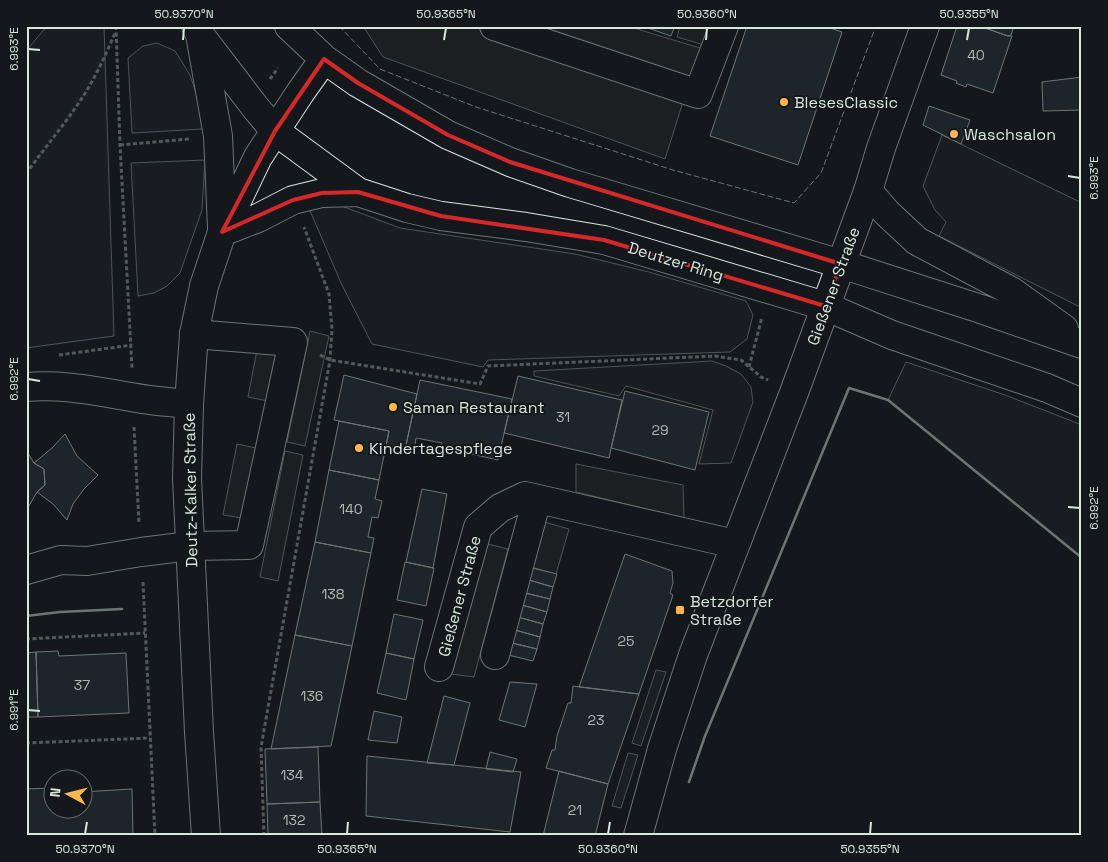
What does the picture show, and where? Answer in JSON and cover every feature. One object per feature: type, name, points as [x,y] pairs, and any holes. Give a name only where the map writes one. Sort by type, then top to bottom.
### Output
[{"type":"main road","points":[[289,26],[324,58],[358,83],[448,135],[510,162],[570,183],[841,264],[1082,343]]},
{"type":"main road","points":[[494,26],[698,94],[724,26]]},
{"type":"main road","name":"Gießener Straße","points":[[638,836],[662,748],[692,655],[795,390],[868,191],[881,148],[925,26]]},
{"type":"main road","points":[[198,30],[218,136],[222,232],[258,218],[293,200],[322,193],[358,192]]},
{"type":"main road","name":"Deutzer Ring","points":[[198,30],[254,107],[275,131],[358,192],[407,208],[441,216],[604,240],[825,306],[892,335],[1047,388],[1082,403]]},
{"type":"main road","name":"Deutz-Kalker Straße","points":[[206,836],[187,478],[189,404],[194,334],[204,286],[222,232],[258,157],[324,58]]},
{"type":"main road","points":[[868,191],[886,213],[917,241],[1011,291],[1082,343]]},
{"type":"main road","points":[[26,570],[61,560],[87,561],[190,546],[249,545],[293,342],[194,334]]},
{"type":"main road","points":[[26,387],[78,387],[133,398],[189,404]]},
{"type":"main road","name":"Gießener Straße","points":[[440,667],[478,527],[500,508],[525,496],[735,544]]},
{"type":"main road","points":[[495,655],[538,499]]},
{"type":"path","points":[[116,26],[120,145],[132,345],[155,836]]},
{"type":"path","points":[[26,174],[84,95],[97,73],[116,32]]},
{"type":"path","points":[[120,145],[218,136]]},
{"type":"path","points":[[264,836],[261,747],[330,360],[332,329],[329,294]]},
{"type":"path","points":[[293,342],[330,360],[480,384],[488,366],[715,356],[741,360],[761,377],[795,390]]},
{"type":"path","points":[[55,356],[132,345]]},
{"type":"path","points":[[26,639],[145,633]]},
{"type":"path","points":[[26,743],[150,738]]},
{"type":"highlighted area","points":[[324,59],[358,83],[448,135],[510,162],[841,264],[825,306],[604,240],[441,216],[358,192],[322,193],[293,200],[222,232],[275,131]]},
{"type":"shaded area","points":[[47,26],[104,26],[114,336],[26,348],[26,51]]},
{"type":"shaded area","points":[[363,26],[627,26],[700,48],[665,159],[383,57]]},
{"type":"shaded area","points":[[680,26],[710,26],[704,45],[677,37]]},
{"type":"shaded area","points":[[157,43],[175,51],[190,75],[201,108],[203,129],[132,133],[128,58],[143,46]]},
{"type":"shaded area","points":[[942,135],[1082,203],[1082,308],[939,236],[946,222],[935,210],[923,186]]},
{"type":"shaded area","points":[[205,160],[202,210],[180,273],[167,286],[154,293],[138,296],[131,163]]},
{"type":"shaded area","points":[[339,205],[400,228],[575,254],[649,272],[746,301],[753,315],[747,339],[730,352],[488,360],[483,367],[372,344],[341,283],[308,206]]},
{"type":"shaded area","points":[[310,331],[329,336],[305,446],[287,442]]},
{"type":"shaded area","points":[[257,350],[277,353],[268,401],[248,397]]},
{"type":"shaded area","points":[[712,361],[741,374],[751,387],[753,402],[731,463],[699,464],[713,410],[626,386],[619,396],[534,376],[534,371]]},
{"type":"shaded area","points":[[906,362],[1005,395],[1082,425],[1082,558],[888,400]]},
{"type":"shaded area","points":[[237,444],[256,448],[242,518],[223,515]]},
{"type":"shaded area","points":[[285,451],[303,455],[278,581],[260,577]]},
{"type":"shaded area","points":[[576,464],[683,485],[684,518],[576,492]]},
{"type":"shaded area","points":[[544,522],[569,529],[556,574],[531,567]]},
{"type":"shaded area","points":[[484,543],[508,549],[474,677],[450,674]]},
{"type":"shaded area","points":[[656,670],[666,672],[641,746],[632,743]]},
{"type":"shaded area","points":[[628,753],[638,755],[621,808],[612,806]]},
{"type":"building","points":[[642,26],[675,26],[671,36]]},
{"type":"building","points":[[747,26],[824,26],[842,32],[798,165],[710,136]]},
{"type":"building","points":[[957,26],[979,26],[1012,36],[993,93],[967,84],[966,87],[956,83],[957,81],[941,75]]},
{"type":"building","points":[[979,26],[1014,26],[1011,35],[1008,36]]},
{"type":"building","points":[[1082,77],[1082,110],[1043,111],[1042,82]]},
{"type":"building","name":"Waschsalon","points":[[929,106],[970,120],[961,144],[923,125]]},
{"type":"building","points":[[344,375],[417,394],[405,450],[386,446],[389,431],[334,420]]},
{"type":"building","points":[[518,376],[622,400],[609,458],[504,433]]},
{"type":"building","points":[[420,380],[512,399],[498,460],[441,447],[442,443],[416,438],[414,452],[405,450]]},
{"type":"building","points":[[625,391],[709,412],[695,470],[611,448]]},
{"type":"building","points":[[339,421],[389,431],[379,480],[329,470]]},
{"type":"building","points":[[65,434],[77,456],[98,475],[73,504],[67,520],[53,504],[37,492],[45,485],[44,469],[34,463]]},
{"type":"building","points":[[26,450],[34,463],[44,469],[45,485],[37,492],[26,511]]},
{"type":"building","points":[[329,470],[379,480],[375,499],[382,501],[378,518],[372,517],[368,537],[374,538],[371,553],[315,542]]},
{"type":"building","points":[[422,489],[447,494],[433,568],[406,562]]},
{"type":"building","points":[[315,542],[371,553],[352,646],[295,635]]},
{"type":"building","points":[[625,554],[672,571],[673,583],[670,593],[673,595],[639,694],[579,687]]},
{"type":"building","points":[[405,562],[434,568],[426,606],[397,600]]},
{"type":"building","points":[[532,568],[557,574],[553,587],[529,580]]},
{"type":"building","points":[[529,580],[553,587],[550,599],[525,593]]},
{"type":"building","points":[[525,593],[550,599],[547,612],[522,605]]},
{"type":"building","points":[[522,605],[547,612],[543,624],[518,617]]},
{"type":"building","points":[[394,614],[423,620],[414,659],[386,653]]},
{"type":"building","points":[[518,617],[543,624],[540,637],[515,630]]},
{"type":"building","points":[[515,630],[540,637],[537,649],[512,643]]},
{"type":"building","points":[[295,635],[352,646],[331,746],[271,749]]},
{"type":"building","points":[[512,643],[537,649],[533,661],[508,655]]},
{"type":"building","points":[[58,651],[59,656],[126,653],[129,713],[38,717],[36,652]]},
{"type":"building","points":[[36,652],[38,717],[26,717],[26,653]]},
{"type":"building","points":[[386,653],[414,659],[406,700],[377,693]]},
{"type":"building","points":[[510,682],[537,684],[525,727],[499,720]]},
{"type":"building","points":[[573,686],[639,694],[608,784],[546,768],[552,750],[555,750],[557,736],[568,703],[571,703]]},
{"type":"building","points":[[444,696],[470,703],[454,765],[427,763]]},
{"type":"building","points":[[374,711],[402,717],[397,743],[368,740]]},
{"type":"building","points":[[318,747],[320,802],[267,804],[265,749]]},
{"type":"building","points":[[490,752],[517,759],[513,772],[486,769]]},
{"type":"building","points":[[367,756],[521,772],[510,832],[366,816]]},
{"type":"building","points":[[559,771],[608,784],[595,836],[543,836]]},
{"type":"building","points":[[42,788],[42,820],[92,820],[92,791],[132,789],[133,836],[26,836],[26,789]]},
{"type":"building","points":[[320,802],[322,836],[268,836],[267,804]]},
{"type":"fence","points":[[339,26],[380,69],[476,107],[673,170],[794,203],[821,173],[874,31]]},
{"type":"wall","points":[[689,782],[705,736],[849,388],[888,400],[1082,558]]},
{"type":"wall","points":[[26,616],[60,612],[122,609]]},
{"type":"place","name":"BlesesClassic","points":[[784,102]]},
{"type":"place","name":"Waschsalon","points":[[954,134]]},
{"type":"place","name":"Saman Restaurant","points":[[393,407]]},
{"type":"place","name":"Kindertagespflege","points":[[359,448]]},
{"type":"place","name":"Betzdorfer Straße","points":[[680,610]]}]
